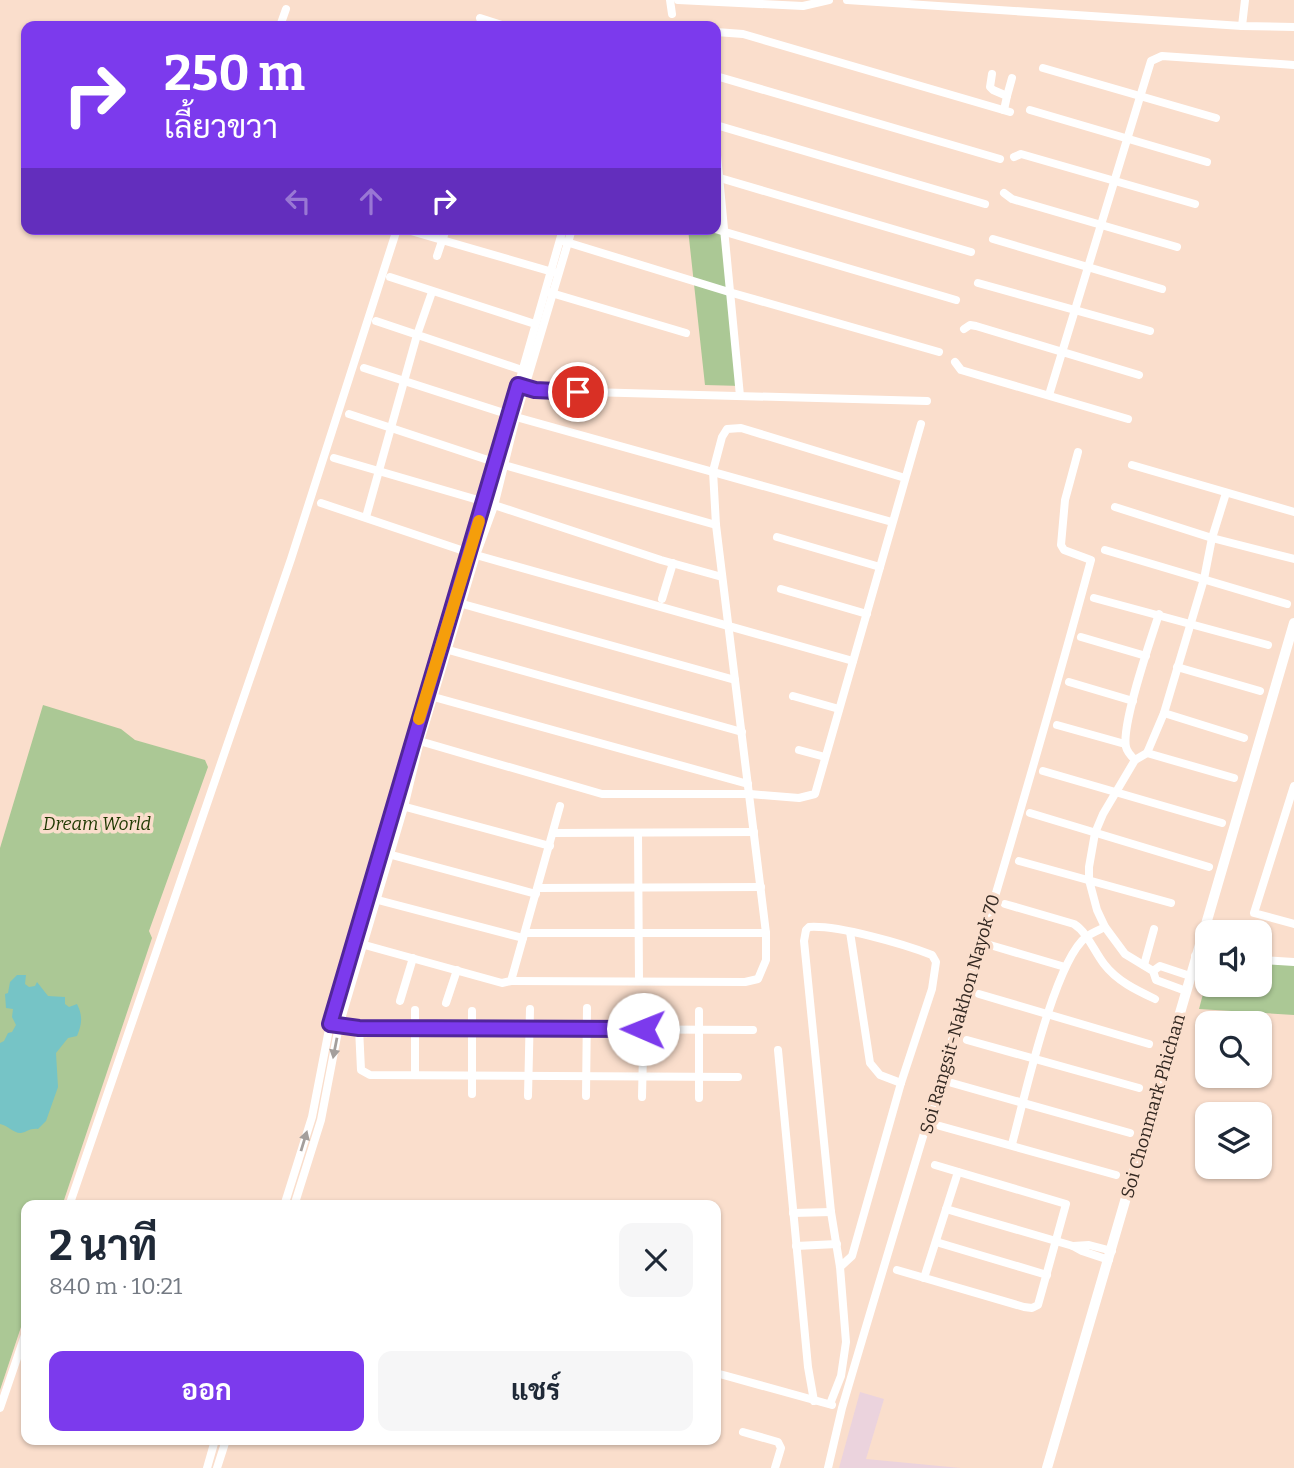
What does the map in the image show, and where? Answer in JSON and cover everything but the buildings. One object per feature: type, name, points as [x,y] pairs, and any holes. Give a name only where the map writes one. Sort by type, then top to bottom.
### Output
[{"type":"street","points":[[670,0],[671,14]]},
{"type":"street","points":[[678,0],[787,3],[803,6],[830,0]]},
{"type":"street","points":[[847,0],[1242,26],[1294,27]]},
{"type":"street","points":[[1242,26],[1245,0]]},
{"type":"street","points":[[282,21],[286,9]]},
{"type":"street","points":[[480,18],[489,21]]},
{"type":"street","points":[[721,32],[743,34],[1007,111],[1007,96],[1012,78]]},
{"type":"street","points":[[1049,396],[1148,65],[1155,57],[1162,56],[1294,65]]},
{"type":"street","points":[[1042,68],[1216,118]]},
{"type":"street","points":[[992,74],[990,87],[1007,96]]},
{"type":"street","points":[[721,77],[1000,159]]},
{"type":"street","points":[[1030,110],[1207,162]]},
{"type":"street","points":[[721,126],[985,205]]},
{"type":"street","points":[[1014,158],[1021,154],[1195,204]]},
{"type":"street","points":[[721,178],[971,251]]},
{"type":"street","points":[[721,187],[740,396]]},
{"type":"street","points":[[1004,193],[1012,199],[1177,247]]},
{"type":"street","points":[[721,231],[956,300]]},
{"type":"street","points":[[71,1200],[291,559],[395,235]]},
{"type":"street","points":[[425,235],[555,272]]},
{"type":"street","points":[[438,256],[444,235]]},
{"type":"street","points":[[286,1200],[400,806],[413,738],[430,696],[459,603],[485,502],[500,464],[565,235]]},
{"type":"street","points":[[993,239],[1162,289]]},
{"type":"street","points":[[564,242],[939,352]]},
{"type":"street","points":[[390,277],[535,324]]},
{"type":"street","points":[[978,283],[1150,331]]},
{"type":"street","points":[[366,517],[417,335],[432,292]]},
{"type":"street","points":[[522,386],[522,370],[535,324],[549,292]]},
{"type":"street","points":[[549,292],[686,333]]},
{"type":"street","points":[[376,321],[522,370]]},
{"type":"street","points":[[964,329],[970,325],[976,326],[1139,375]]},
{"type":"street","points":[[955,362],[961,370],[1128,419]]},
{"type":"street","points":[[364,368],[513,416],[892,522]]},
{"type":"street","points":[[522,386],[551,391],[928,401]]},
{"type":"street","points":[[349,414],[500,464],[716,525]]},
{"type":"street","points":[[413,738],[602,794],[750,794],[809,797],[815,794],[921,424]]},
{"type":"street","points":[[359,944],[502,983],[758,979],[766,960],[766,933],[716,525],[713,471],[722,437],[727,429],[733,427],[905,478]]},
{"type":"street","name":"Soi Rangsit-Nakhon Nayok 70","points":[[828,1468],[842,1408],[1056,688],[1091,560],[1064,550],[1061,545],[1065,500],[1078,452]]},
{"type":"street","points":[[334,458],[485,502],[722,577]]},
{"type":"street","points":[[473,554],[495,506],[500,464]]},
{"type":"street","points":[[1132,465],[1294,512]]},
{"type":"street","points":[[1186,991],[1157,980],[1153,971],[1125,954],[1105,928],[1097,910],[1089,880],[1089,867],[1103,814],[1135,760],[1147,753],[1164,713],[1204,579],[1212,538],[1226,493]]},
{"type":"street","points":[[321,503],[473,554],[853,661]]},
{"type":"street","points":[[1115,507],[1212,538],[1294,559]]},
{"type":"street","points":[[777,537],[880,567]]},
{"type":"street","points":[[1105,550],[1287,604]]},
{"type":"street","points":[[662,599],[673,563]]},
{"type":"street","points":[[781,589],[867,614]]},
{"type":"street","points":[[1094,598],[1268,645]]},
{"type":"street","points":[[459,603],[736,680]]},
{"type":"street","points":[[1135,760],[1126,750],[1125,744],[1133,701],[1159,614]]},
{"type":"street","name":"Soi Chonmark Phichan","points":[[1207,920],[1290,654],[1294,623]]},
{"type":"street","points":[[1081,637],[1146,656]]},
{"type":"street","points":[[445,649],[742,732]]},
{"type":"street","points":[[1177,667],[1260,691]]},
{"type":"street","points":[[1069,682],[1133,701]]},
{"type":"street","points":[[430,696],[748,784]]},
{"type":"street","points":[[793,696],[839,709]]},
{"type":"street","points":[[1164,713],[1244,738]]},
{"type":"street","points":[[1057,725],[1125,744]]},
{"type":"street","points":[[799,750],[825,757]]},
{"type":"street","points":[[1147,753],[1234,778]]},
{"type":"street","points":[[1043,771],[1222,823]]},
{"type":"street","points":[[1294,786],[1254,913],[1294,924]]},
{"type":"street","points":[[400,806],[550,846]]},
{"type":"street","points":[[512,981],[561,806]]},
{"type":"street","points":[[1030,813],[1209,867]]},
{"type":"street","points":[[638,832],[639,981]]},
{"type":"street","points":[[553,833],[754,832]]},
{"type":"street","points":[[386,853],[537,891],[639,887],[761,887]]},
{"type":"street","points":[[1019,861],[1171,903]]},
{"type":"street","points":[[372,898],[524,936],[766,933]]},
{"type":"street","points":[[1005,904],[1073,924],[1081,930],[1106,967],[1126,984],[1155,999]]},
{"type":"street","points":[[830,1404],[841,1376],[846,1342],[804,936],[809,927],[850,932],[920,950],[932,955],[936,962],[932,989],[901,1083],[852,1256],[840,1267]]},
{"type":"street","points":[[1012,1144],[1048,1013],[1065,967],[1086,937],[1105,928]]},
{"type":"street","points":[[1144,965],[1154,929]]},
{"type":"street","points":[[850,932],[870,1063],[880,1075],[901,1083]]},
{"type":"street","points":[[990,945],[1065,967]]},
{"type":"street","name":"Soi Chonmark Phichan","points":[[1047,1468],[1195,957]]},
{"type":"street","points":[[400,1001],[413,958]]},
{"type":"street","points":[[1272,961],[1294,962]]},
{"type":"street","points":[[1153,971],[1160,966],[1190,976]]},
{"type":"street","points":[[446,1003],[457,970]]},
{"type":"street","points":[[979,994],[1149,1044]]},
{"type":"street","points":[[586,1096],[587,1008]]},
{"type":"street","points":[[642,1097],[644,1008]]},
{"type":"street","points":[[528,1097],[530,1009]]},
{"type":"street","points":[[415,1010],[415,1075]]},
{"type":"street","points":[[472,1011],[472,1094]]},
{"type":"street","points":[[699,1011],[699,1098]]},
{"type":"street","points":[[335,1025],[359,1028],[753,1030]]},
{"type":"street","points":[[296,1200],[321,1120],[335,1025]]},
{"type":"street","points":[[359,1028],[361,1070],[364,1073],[738,1077]]},
{"type":"street","points":[[967,1040],[1139,1088]]},
{"type":"street","points":[[778,1050],[808,1367],[814,1401]]},
{"type":"street","points":[[952,1083],[1024,1101],[1130,1133]]},
{"type":"street","points":[[940,1126],[1116,1175]]},
{"type":"street","points":[[897,1270],[1032,1308],[1038,1305],[1066,1204],[935,1165]]},
{"type":"street","points":[[925,1278],[958,1172]]},
{"type":"street","points":[[946,1209],[1073,1246],[1082,1251],[1110,1255]]},
{"type":"street","points":[[793,1213],[831,1212]]},
{"type":"street","points":[[936,1242],[1047,1275]]},
{"type":"street","points":[[796,1246],[837,1244]]},
{"type":"street","points":[[0,1408],[21,1347]]},
{"type":"street","points":[[721,1374],[842,1408]]},
{"type":"street","points":[[743,1432],[778,1442],[781,1448],[775,1468]]},
{"type":"street","points":[[207,1468],[214,1445]]},
{"type":"street","points":[[217,1468],[224,1445]]},
{"type":"shaded area","points":[[860,1392],[884,1399],[866,1459],[961,1468],[839,1468]]},
{"type":"green space","points":[[721,174],[742,386],[705,385],[689,235],[721,235]]},
{"type":"green space","name":"Dream World","points":[[43,705],[121,729],[135,740],[205,760],[208,767],[149,931],[152,938],[64,1200],[21,1200],[21,1327],[0,1390],[0,848]]},
{"type":"green space","points":[[1272,963],[1294,964],[1294,1015],[1272,1014],[1272,1011],[1199,1009],[1202,997],[1272,997]]},
{"type":"water","points":[[17,975],[26,975],[25,984],[29,987],[35,986],[37,982],[48,996],[65,997],[65,1004],[69,1007],[77,1004],[81,1020],[77,1036],[68,1038],[56,1053],[58,1087],[46,1121],[38,1129],[21,1133],[0,1124],[0,1043],[16,1025],[12,1017],[13,1009],[6,1008],[5,994],[8,993],[10,982]]},
{"type":"slow traffic","points":[[419,719],[479,521]]},
{"type":"route","points":[[578,392],[535,390],[518,385],[330,1024],[359,1028],[643,1029]]}]
